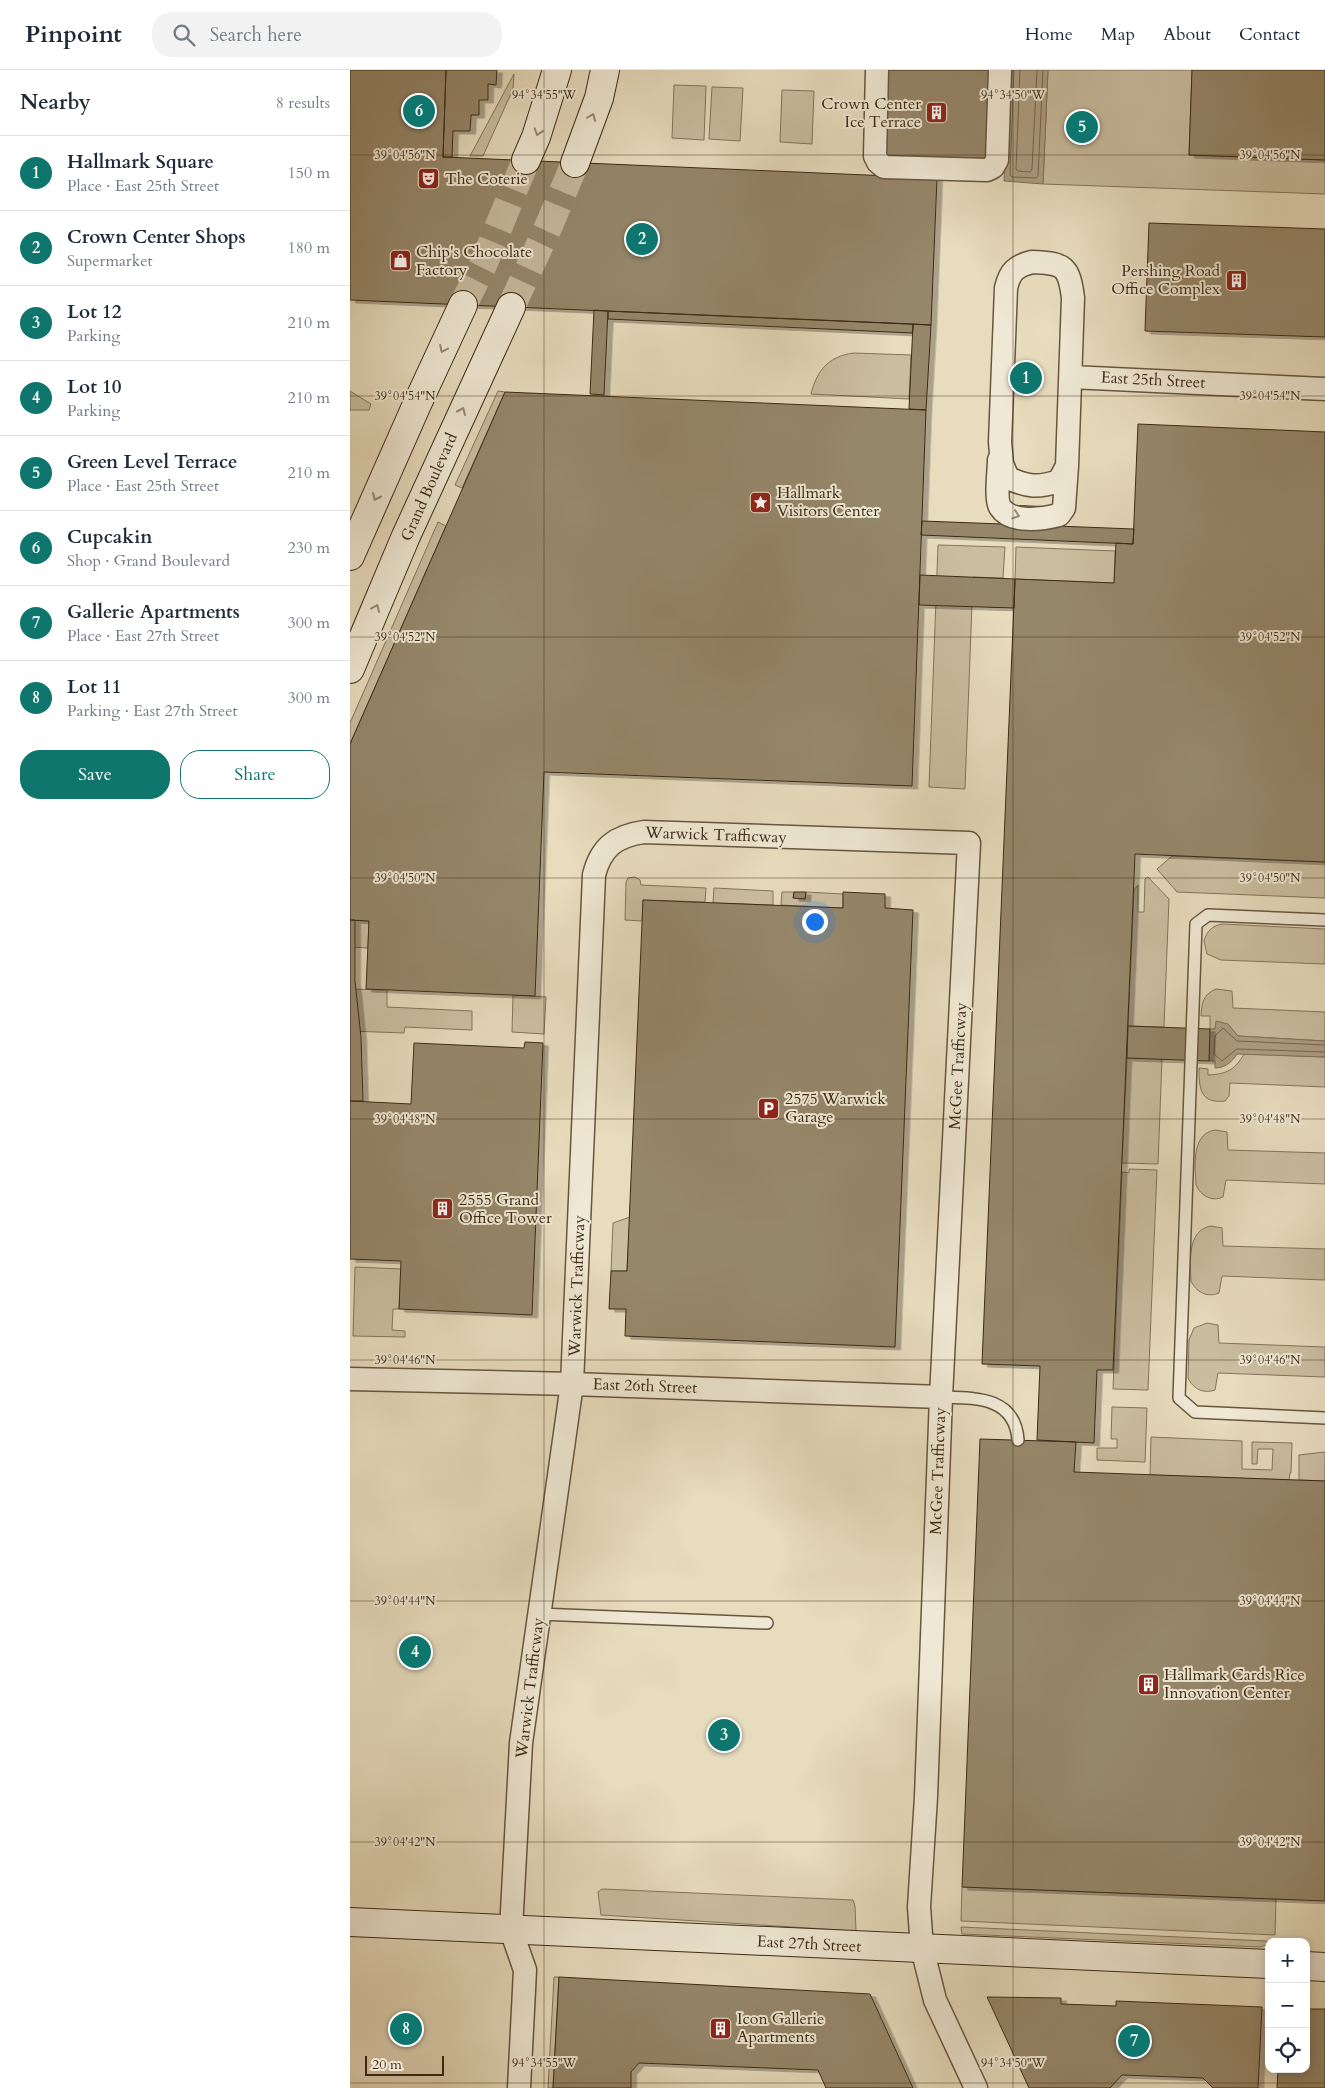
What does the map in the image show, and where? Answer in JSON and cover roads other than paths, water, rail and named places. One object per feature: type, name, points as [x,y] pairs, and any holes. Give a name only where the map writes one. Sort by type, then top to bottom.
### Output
[{"type":"main road","points":[[526,160],[536,138],[557,70]]},
{"type":"main road","points":[[574,163],[599,98],[605,70]]},
{"type":"main road","points":[[350,556],[463,304]]},
{"type":"main road","name":"Grand Boulevard","points":[[350,669],[418,509],[511,307]]},
{"type":"main road","name":"East 27th Street","points":[[350,1922],[1265,1964]]},
{"type":"main road","points":[[1310,1966],[1325,1967]]},
{"type":"street","points":[[877,70],[875,156],[878,162],[884,166],[987,170],[993,167],[997,160],[1000,70]]},
{"type":"street","points":[[1032,262],[1050,262],[1062,266],[1071,278],[1073,298],[1071,376],[1064,508],[1059,515],[1042,519],[1011,515],[1000,507],[998,496],[1006,288],[1009,274],[1019,265],[1032,262]]},
{"type":"street","name":"East 25th Street","points":[[1071,376],[1325,389]]},
{"type":"street","points":[[1000,442],[1002,464],[1008,478],[1026,486],[1044,486],[1059,481],[1067,466]]},
{"type":"street","name":"Warwick Trafficway","points":[[519,2088],[525,1970],[511,1930],[521,1743],[572,1384],[594,875],[597,862],[604,851],[621,838],[644,832],[969,843]]},
{"type":"street","name":"McGee Trafficway","points":[[969,843],[941,1396],[926,1797],[919,1907],[922,1948],[935,2000],[976,2088]]},
{"type":"street","name":"East 26th Street","points":[[350,1379],[941,1396]]},
{"type":"lane","points":[[1325,920],[1208,915],[1196,924],[1179,1398],[1195,1412],[1325,1418]]},
{"type":"lane","points":[[941,1396],[976,1399],[995,1404],[1007,1412],[1015,1422],[1018,1440]]},
{"type":"lane","points":[[539,1614],[767,1622]]},
{"type":"water","points":[[1009,70],[1048,70],[1043,184],[1004,181]]},
{"type":"water","points":[[1216,1021],[1228,1024],[1238,1036],[1325,1041],[1325,1057],[1237,1054],[1228,1064],[1215,1068],[1215,1061],[1209,1061],[1210,1029],[1215,1029]]},
{"type":"tunnel","points":[[463,305],[483,265],[526,160]]},
{"type":"tunnel","points":[[511,307],[550,223],[575,163]]},
{"type":"place","name":"Cupcakin","points":[[419,111]]},
{"type":"place","name":"Crown Center Ice Terrace","points":[[937,113]]},
{"type":"place","name":"Green Level Terrace","points":[[1082,127]]},
{"type":"place","name":"The Coterie","points":[[429,179]]},
{"type":"place","name":"Crown Center Shops","points":[[642,239]]},
{"type":"place","name":"Chip's Chocolate Factory","points":[[400,261]]},
{"type":"place","name":"Pershing Road Office Complex","points":[[1236,280]]},
{"type":"place","name":"Hallmark Square","points":[[1026,378]]},
{"type":"place","name":"Hallmark Visitors Center","points":[[761,502]]},
{"type":"place","name":"2575 Warwick Garage","points":[[769,1108]]},
{"type":"place","name":"2555 Grand Office Tower","points":[[443,1209]]},
{"type":"place","name":"Lot 10","points":[[415,1652]]},
{"type":"place","name":"Hallmark Cards Rice Innovation Center","points":[[1148,1684]]},
{"type":"place","name":"Lot 12","points":[[724,1735]]},
{"type":"place","name":"Icon Gallerie Apartments","points":[[721,2028]]},
{"type":"place","name":"Lot 11","points":[[406,2029]]},
{"type":"place","name":"Gallerie Apartments","points":[[1134,2041]]}]
